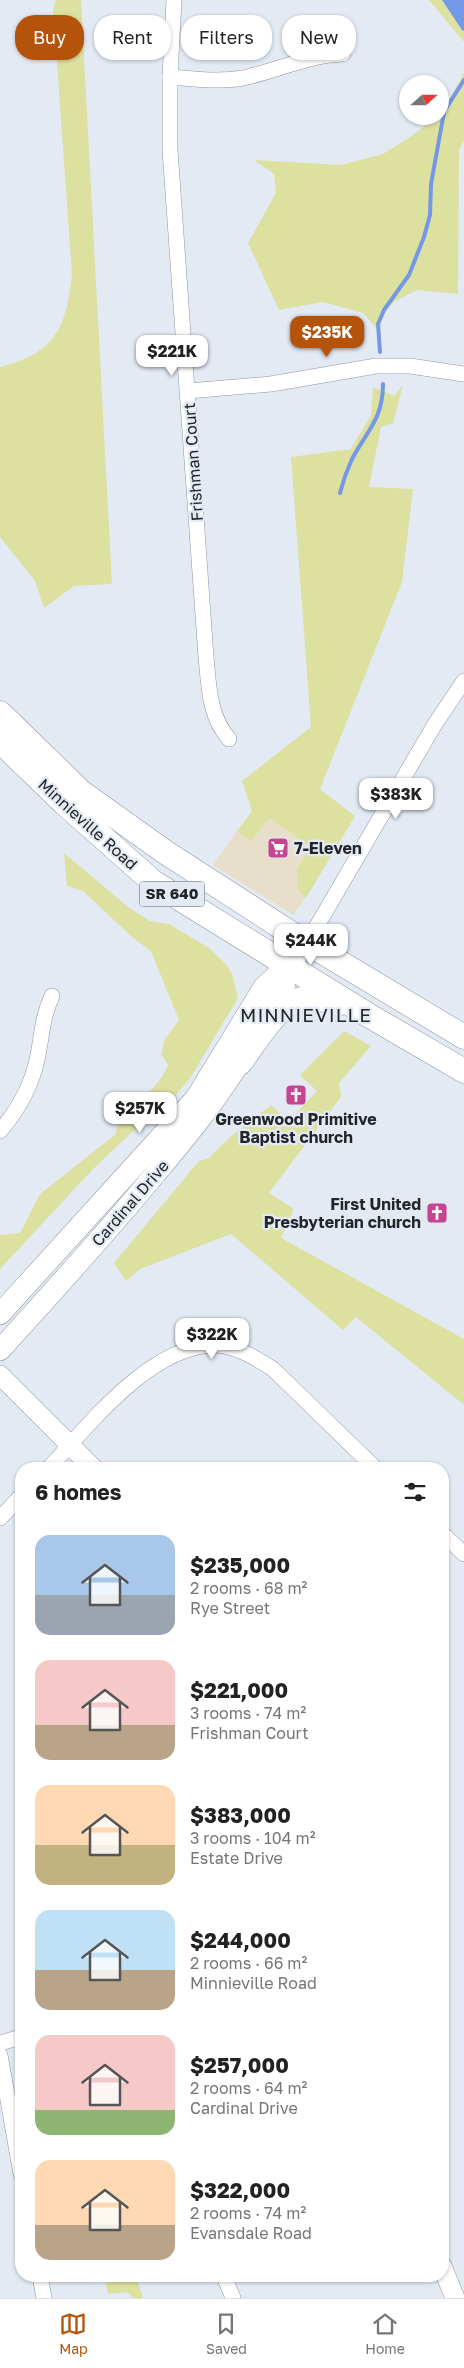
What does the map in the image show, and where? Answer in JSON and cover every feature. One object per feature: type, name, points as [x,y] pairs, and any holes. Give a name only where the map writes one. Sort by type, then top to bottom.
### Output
[{"type":"main road","name":"Minnieville Road","points":[[0,713],[81,792],[165,852],[307,942],[464,1037]]},
{"type":"main road","name":"Minnieville Road","points":[[0,741],[64,803],[153,882],[287,966],[464,1071]]},
{"type":"main road","name":"Cardinal Drive","points":[[0,1314],[196,1098],[264,987],[287,966],[307,942]]},
{"type":"main road","name":"Cardinal Drive","points":[[0,1350],[125,1210],[189,1134],[240,1063],[284,988],[287,966]]},
{"type":"main road","points":[[240,1063],[277,1015],[300,999],[318,998],[368,1015]]},
{"type":"street","name":"Frishman Court","points":[[174,0],[170,77],[170,150],[206,657],[211,706],[216,720],[229,739]]},
{"type":"street","points":[[170,77],[205,80],[242,78],[302,60]]},
{"type":"street","points":[[188,391],[271,384],[376,366],[410,366],[464,374]]},
{"type":"street","points":[[307,942],[435,724],[464,681]]},
{"type":"street","points":[[0,1131],[21,1102],[30,1082],[37,1061],[42,1024],[52,996]]},
{"type":"street","points":[[54,1462],[134,1380],[157,1362],[194,1348],[214,1345],[255,1357],[273,1369],[369,1462]]},
{"type":"street","points":[[0,1375],[87,1462]]},
{"type":"street","points":[[0,1518],[15,1502]]},
{"type":"street","points":[[449,1540],[464,1554]]},
{"type":"street","points":[[0,2043],[15,2039]]},
{"type":"street","points":[[0,2055],[15,2140]]},
{"type":"street","points":[[41,2282],[44,2298]]},
{"type":"street","points":[[226,2282],[233,2298]]},
{"type":"street","points":[[448,2282],[455,2298]]},
{"type":"shaded area","points":[[270,818],[310,847],[297,869],[297,889],[306,898],[293,915],[213,865],[237,831],[251,840]]},
{"type":"green space","points":[[56,0],[81,0],[82,15],[54,15],[53,8]]},
{"type":"green space","points":[[429,0],[442,0],[464,31],[464,42]]},
{"type":"green space","points":[[84,57],[112,584],[74,586],[44,608],[35,581],[0,537],[0,367],[34,354],[46,346],[55,336],[66,309],[72,274],[57,60],[84,60]]},
{"type":"green space","points":[[464,73],[464,141],[459,149],[458,294],[417,290],[395,301],[381,315],[379,331],[363,313],[323,302],[279,310],[248,243],[276,193],[274,174],[254,160],[341,165],[383,154],[426,125],[449,125],[449,100]]},
{"type":"green space","points":[[403,385],[393,423],[381,427],[369,487],[413,489],[402,582],[320,789],[355,816],[306,898],[297,889],[297,869],[310,847],[270,818],[251,841],[237,831],[252,811],[242,781],[311,727],[291,457],[351,449],[371,415],[373,387],[394,396]]},
{"type":"green space","points":[[64,853],[128,907],[150,921],[169,924],[209,948],[226,964],[232,974],[238,998],[189,1080],[158,1115],[131,1133],[93,1169],[0,1269],[0,1235],[20,1233],[40,1194],[115,1135],[122,1113],[149,1092],[164,1073],[168,1065],[161,1054],[165,1039],[179,1020],[151,951],[132,937],[83,891],[67,886]]},
{"type":"green space","points":[[344,1031],[371,1046],[339,1083],[341,1097],[269,1193],[294,1209],[281,1238],[464,1339],[464,1405],[356,1317],[343,1330],[231,1234],[140,1269],[126,1281],[114,1263],[199,1161],[209,1158],[230,1137],[271,1105],[289,1121],[317,1091],[300,1075]]},
{"type":"green space","points":[[106,2282],[138,2282],[143,2298],[134,2298],[127,2292],[108,2294]]},
{"type":"water","points":[[442,0],[464,0],[464,31],[462,30]]},
{"type":"waterway","points":[[380,352],[378,324],[384,310],[409,275],[424,237],[430,215],[431,184],[445,110],[464,80]]},
{"type":"waterway","points":[[340,493],[352,459],[377,416],[383,384]]},
{"type":"place","name":"7-Eleven","points":[[278,848]]},
{"type":"place","name":"Greenwood Primitive Baptist church","points":[[296,1095]]},
{"type":"place","name":"First United Presbyterian church","points":[[437,1213]]},
{"type":"district","name":"MINNIEVILLE","points":[[306,1015]]}]
